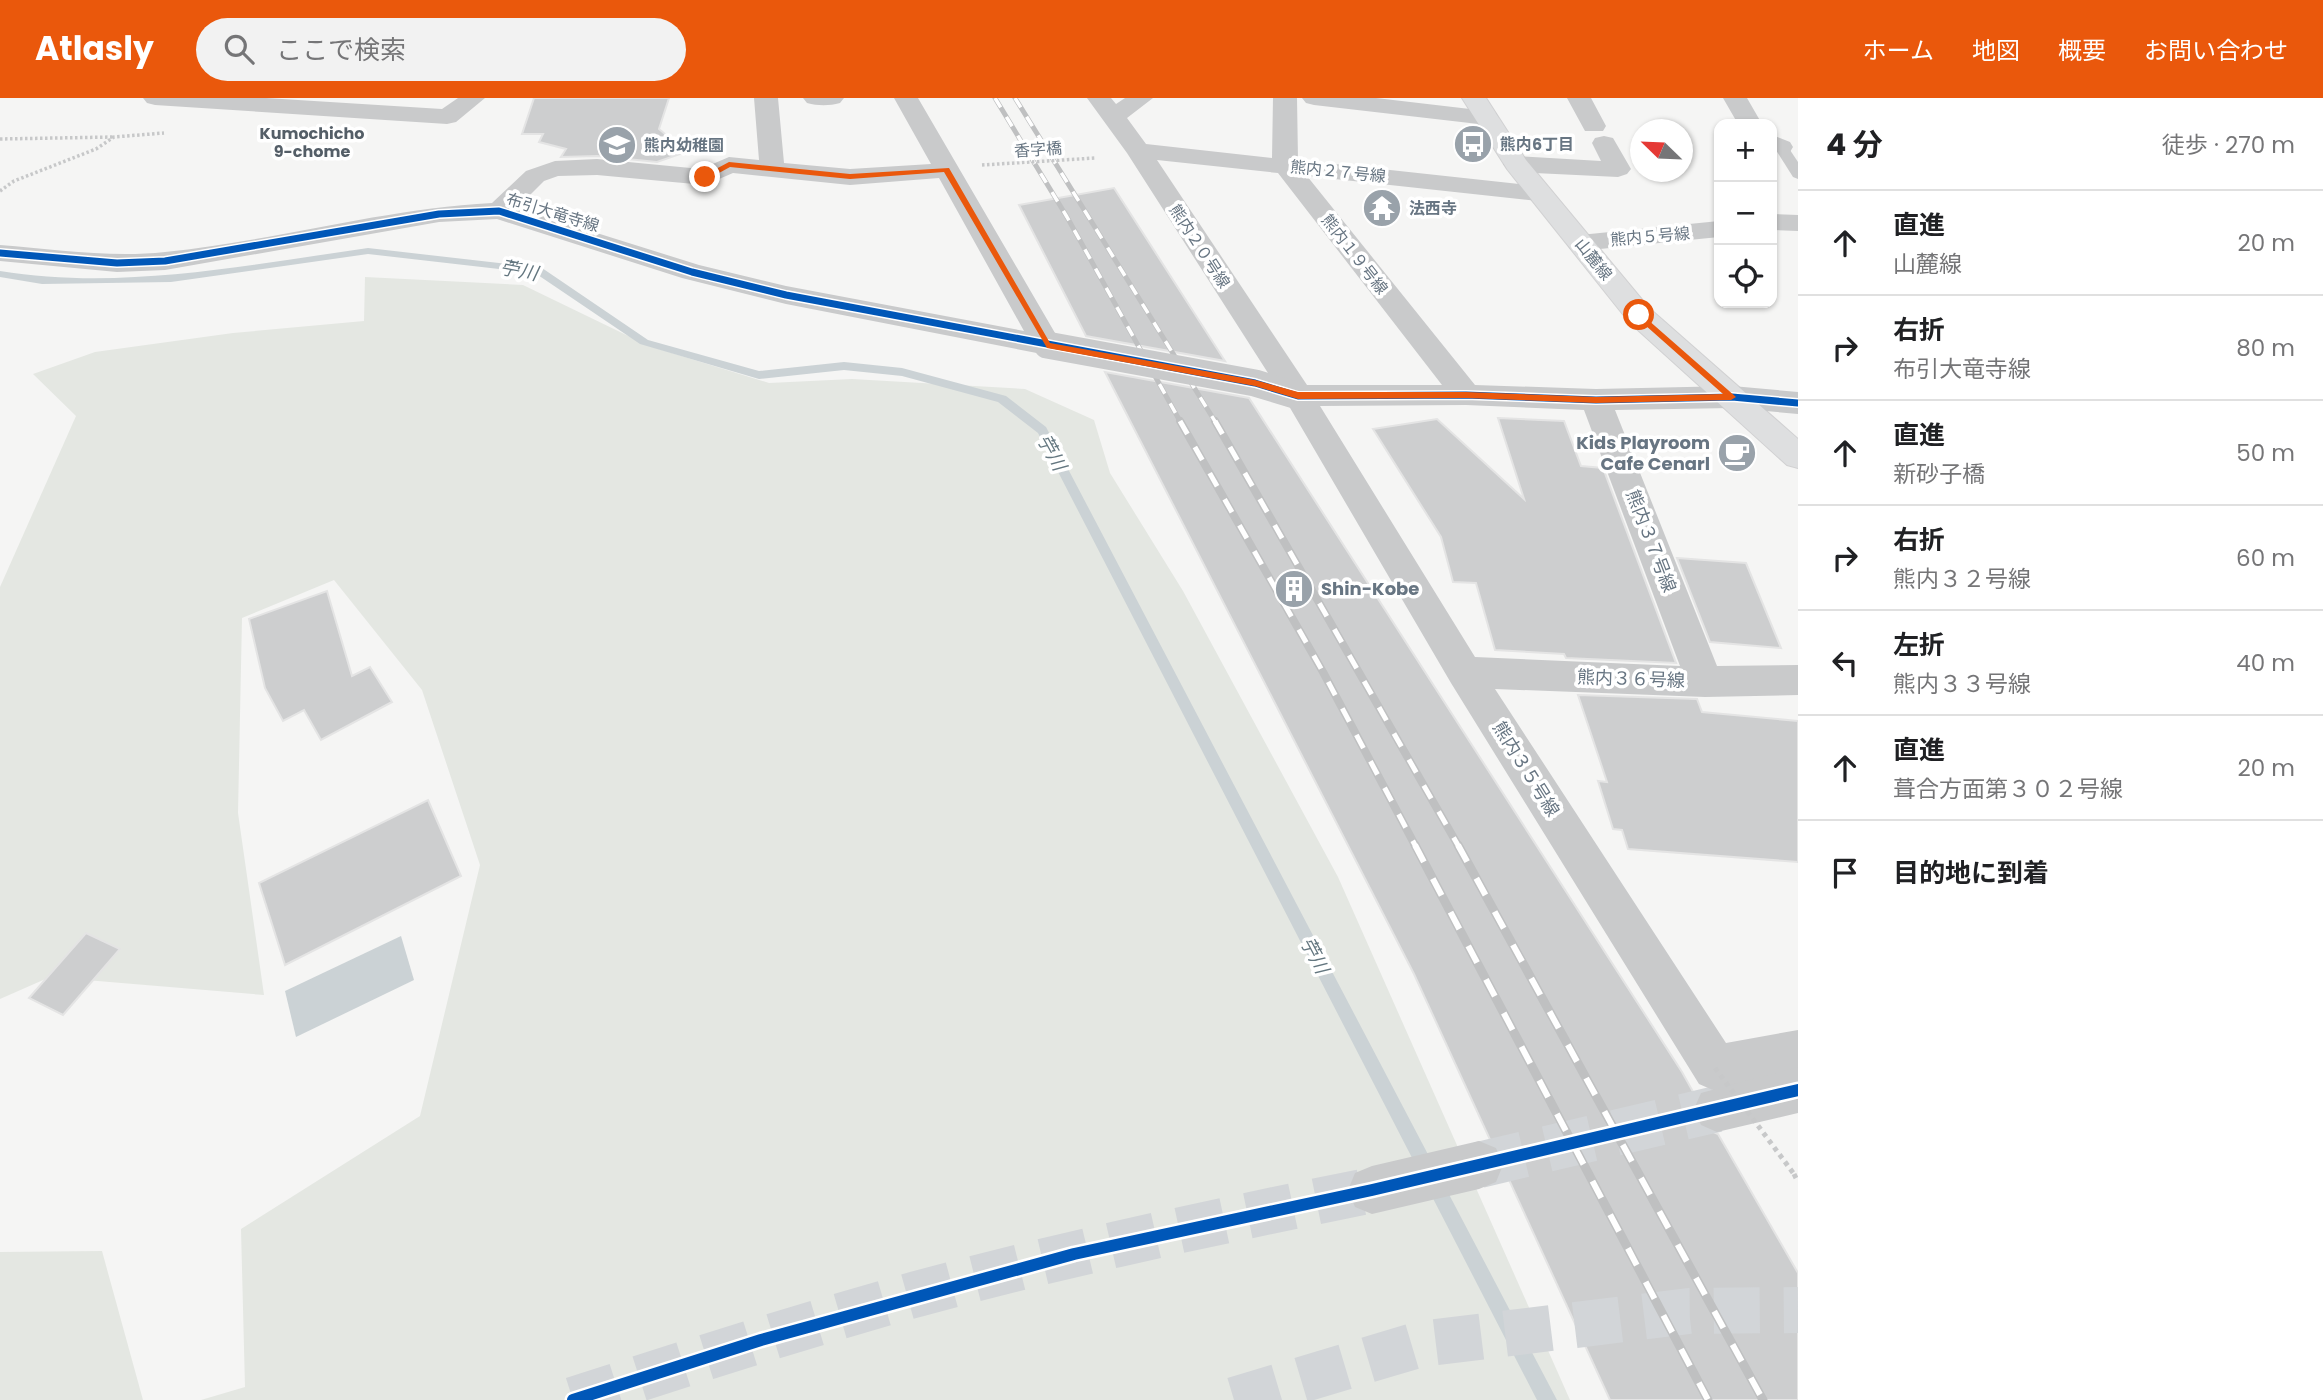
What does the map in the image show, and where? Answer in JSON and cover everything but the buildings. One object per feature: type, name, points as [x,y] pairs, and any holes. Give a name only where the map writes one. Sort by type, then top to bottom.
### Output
[{"type":"main road","name":"山麓線","points":[[1480,108],[1538,193],[1639,315],[1798,457]]},
{"type":"street","points":[[155,98],[344,104],[447,117],[473,98]]},
{"type":"street","points":[[766,98],[772,168]]},
{"type":"street","points":[[815,98],[832,98]]},
{"type":"street","points":[[906,98],[1047,345]]},
{"type":"street","points":[[1106,107],[1141,98]]},
{"type":"street","points":[[1285,98],[1285,164]]},
{"type":"street","points":[[1314,98],[1480,108]]},
{"type":"street","points":[[1516,164],[1619,169],[1579,98]]},
{"type":"street","points":[[1735,98],[1747,119]]},
{"type":"street","name":"熊内２０号線","points":[[1106,107],[1138,151],[1298,396]]},
{"type":"street","name":"熊内２７号線","points":[[1138,151],[1285,164],[1538,193]]},
{"type":"street","name":"熊内１９号線","points":[[1285,164],[1466,395]]},
{"type":"street","points":[[499,211],[535,176],[555,169],[597,167],[705,177],[729,165],[850,177],[947,170]]},
{"type":"street","name":"布引大竜寺線","points":[[0,253],[117,264],[165,261],[439,214],[499,211],[692,272],[786,295],[1255,383],[1298,396]]},
{"type":"street","points":[[1777,222],[1798,222]]},
{"type":"street","name":"熊内５号線","points":[[1580,243],[1714,230]]},
{"type":"street","points":[[1298,396],[1466,395],[1596,400],[1731,397],[1798,403]]},
{"type":"street","name":"熊内３５号線","points":[[1298,396],[1716,1088]]},
{"type":"street","name":"熊内３７号線","points":[[1596,400],[1705,681]]},
{"type":"street","name":"熊内３６号線","points":[[1464,672],[1705,681],[1798,680]]},
{"type":"street","points":[[1716,1088],[1798,1053]]},
{"type":"street","points":[[1716,1088],[1798,1090]]},
{"type":"street","points":[[1372,1190],[1449,1170]]},
{"type":"lane","points":[[1777,146],[1798,174]]},
{"type":"path","points":[[0,139],[114,137],[186,131],[205,108],[219,100]]},
{"type":"path","points":[[0,191],[14,181],[96,149],[114,137]]},
{"type":"path","points":[[1716,1088],[1794,1174],[1798,1182]]},
{"type":"shaded area","points":[[365,277],[523,285],[649,346],[769,383],[852,379],[1025,389],[1094,420],[1110,473],[1183,591],[1338,877],[1570,1400],[201,1400],[245,1387],[241,1229],[420,1116],[480,865],[422,690],[334,580],[242,618],[238,813],[264,995],[50,977],[0,999],[0,587],[76,416],[33,374],[95,352],[233,333],[364,321]]},
{"type":"shaded area","points":[[401,936],[414,980],[296,1037],[285,991]]},
{"type":"shaded area","points":[[102,1251],[143,1400],[0,1400],[0,1252]]},
{"type":"waterway","name":"苧川","points":[[0,274],[42,281],[171,279],[368,251],[538,270],[644,342],[759,375],[844,366],[902,372],[1002,399],[1042,430],[1547,1400]]},
{"type":"tunnel","points":[[1479,1165],[1717,1109]]},
{"type":"tunnel","points":[[573,1400],[788,1332],[973,1279],[1144,1238],[1372,1190]]},
{"type":"tunnel","points":[[1234,1400],[1421,1344],[1689,1311],[1798,1310]]},
{"type":"railway","points":[[995,98],[1067,217],[1181,423]]},
{"type":"railway","points":[[1015,98],[1216,423]]},
{"type":"railway","points":[[1180,421],[1323,672],[1416,847]]},
{"type":"railway","points":[[1215,421],[1459,847]]},
{"type":"railway","points":[[1415,845],[1708,1400]]},
{"type":"railway","points":[[1458,845],[1763,1400]]},
{"type":"cycle path","points":[[0,253],[117,263],[165,261],[439,214],[499,211],[692,272],[786,295],[1255,383],[1298,396],[1466,395],[1596,400],[1732,397],[1798,403]]},
{"type":"cycle path","points":[[573,1400],[761,1340],[1074,1254],[1372,1190],[1798,1090]]},
{"type":"place","name":"熊内6丁目","points":[[1473,144]]},
{"type":"place","name":"熊内幼稚園","points":[[617,145]]},
{"type":"place","name":"法西寺","points":[[1382,208]]},
{"type":"place","name":"Kids Playroom Cafe Cenarl","points":[[1737,453]]},
{"type":"place","name":"Shin-Kobe","points":[[1294,589]]},
{"type":"district","name":"Kumochicho 9-chome","points":[[312,142]]},
{"type":"route","points":[[705,177],[729,165],[850,177],[947,170],[1047,345],[1255,383],[1298,396],[1466,395],[1596,400],[1731,397],[1639,315]]}]
